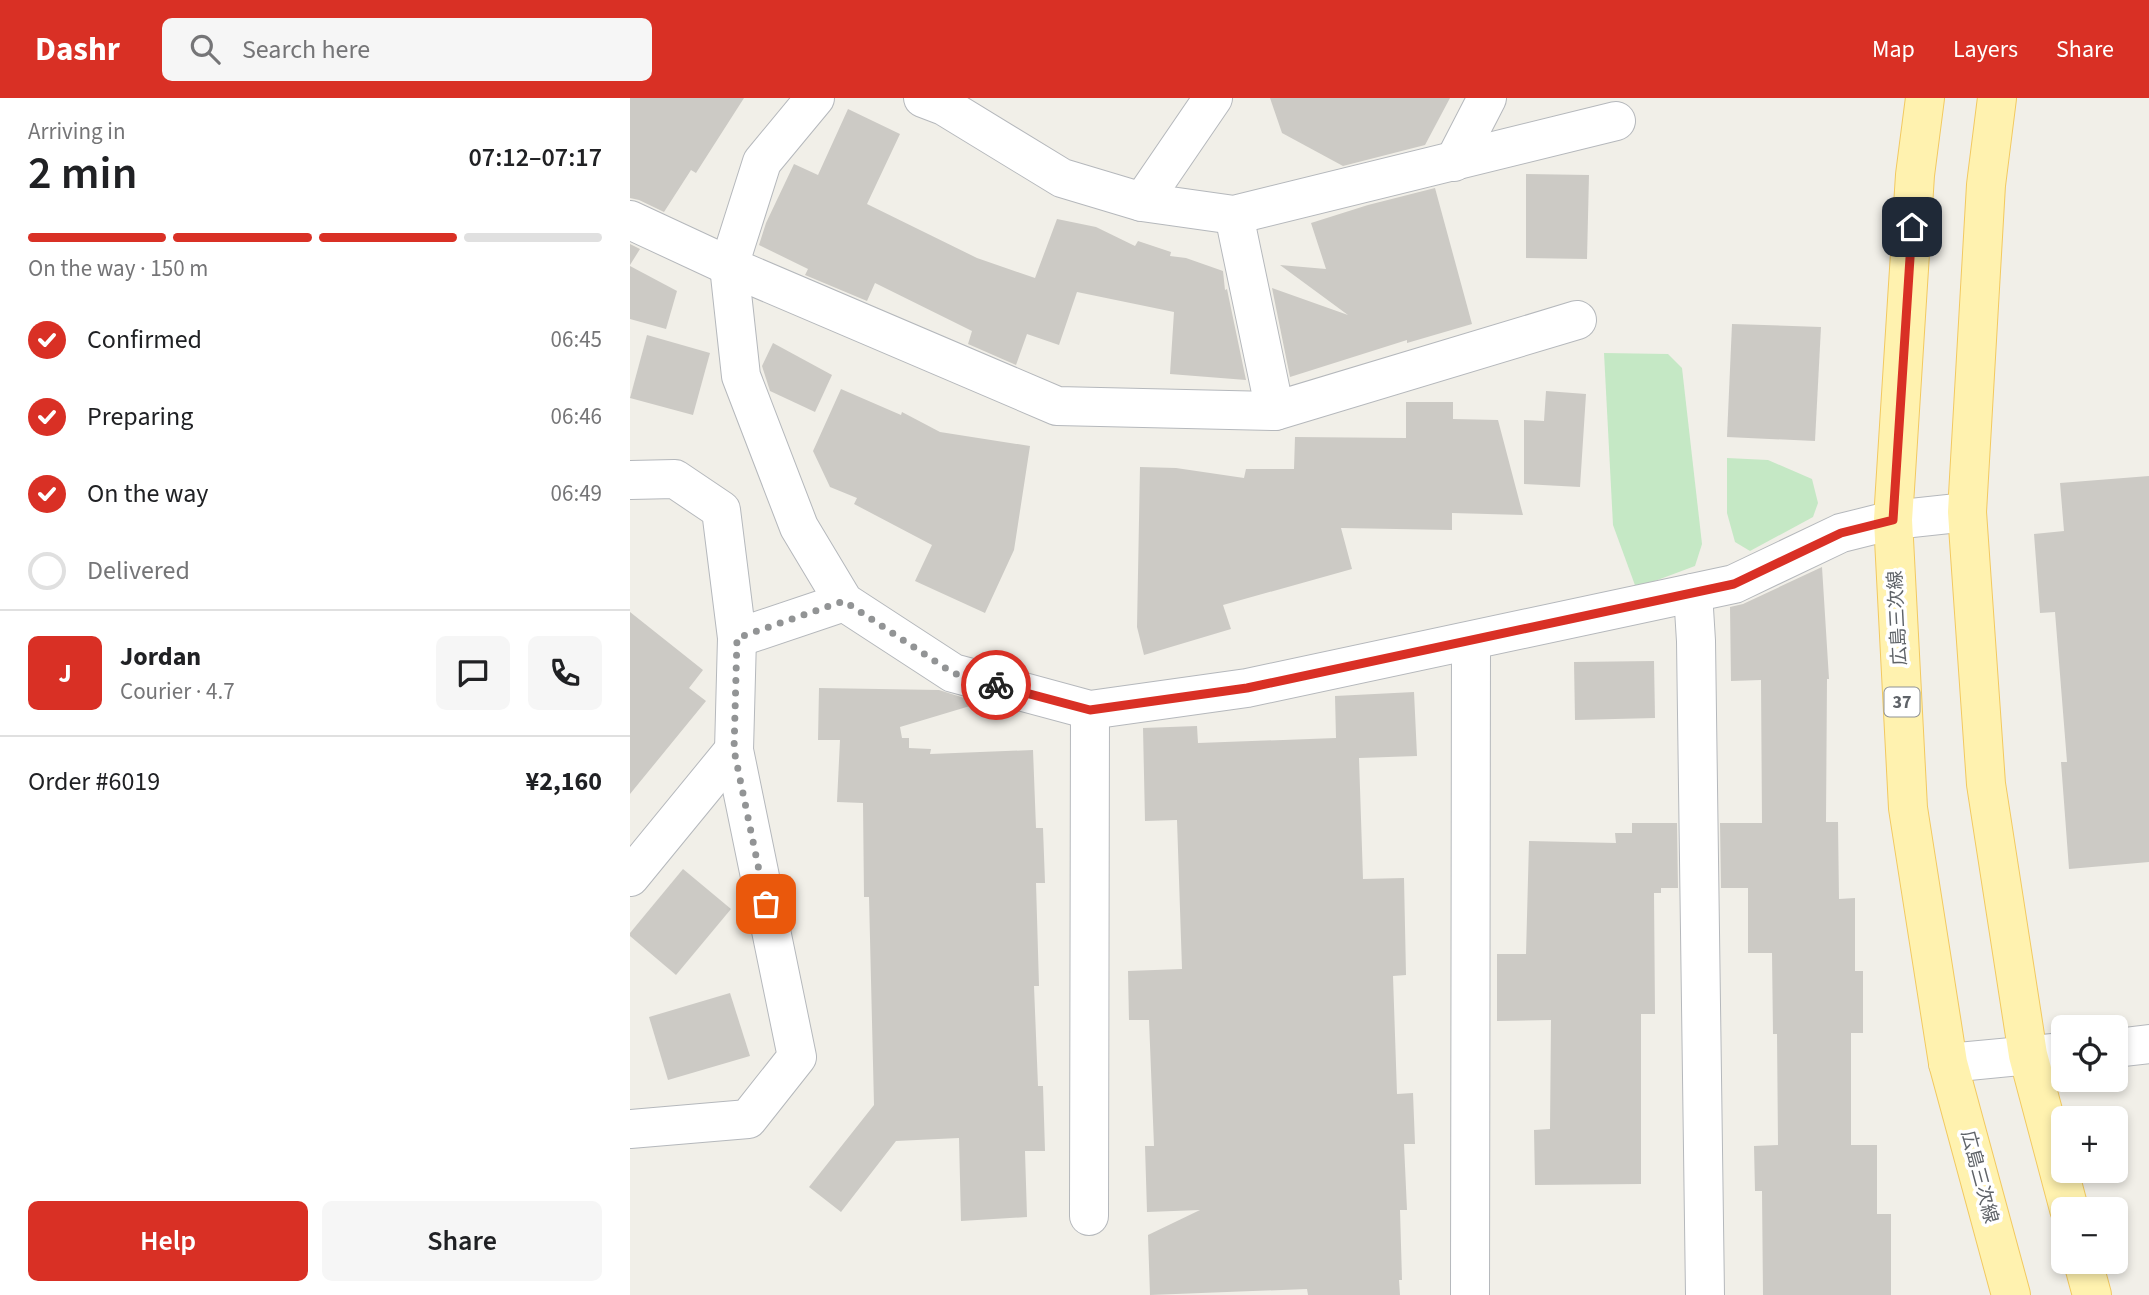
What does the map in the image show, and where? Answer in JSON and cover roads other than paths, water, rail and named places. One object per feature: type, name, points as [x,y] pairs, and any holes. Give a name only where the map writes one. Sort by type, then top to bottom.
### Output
[{"type":"main road","name":"広島三次線","points":[[1925,98],[1915,175],[1893,520],[1908,808],[1948,1063],[2011,1295]]},
{"type":"main road","points":[[1997,98],[1986,185],[1967,512],[1986,784],[2046,1054],[2067,1197]]},
{"type":"main road","points":[[2086,1274],[2092,1295]]},
{"type":"street","points":[[815,98],[762,162],[729,266],[741,376],[799,527],[844,601],[953,673],[1090,710],[1247,688],[1734,584],[1841,533],[1893,520],[1967,512]]},
{"type":"street","points":[[923,98],[944,106],[1062,178],[1142,202],[1234,215],[1616,121]]},
{"type":"street","points":[[1142,202],[1213,98]]},
{"type":"street","points":[[1454,162],[1487,98]]},
{"type":"street","points":[[1234,215],[1275,411]]},
{"type":"street","points":[[630,220],[729,266],[1057,406],[1275,411],[1577,320]]},
{"type":"street","points":[[630,480],[675,479],[721,510],[737,638],[734,750],[797,1057],[748,1119],[630,1129]]},
{"type":"street","points":[[1693,593],[1696,641],[1705,1295]]},
{"type":"street","points":[[737,638],[844,601]]},
{"type":"street","points":[[1470,1295],[1471,640]]},
{"type":"street","points":[[1089,1216],[1090,710]]},
{"type":"street","points":[[630,877],[734,750]]},
{"type":"street","points":[[2128,1047],[2149,1044]]},
{"type":"street","points":[[1948,1063],[2046,1054]]}]
